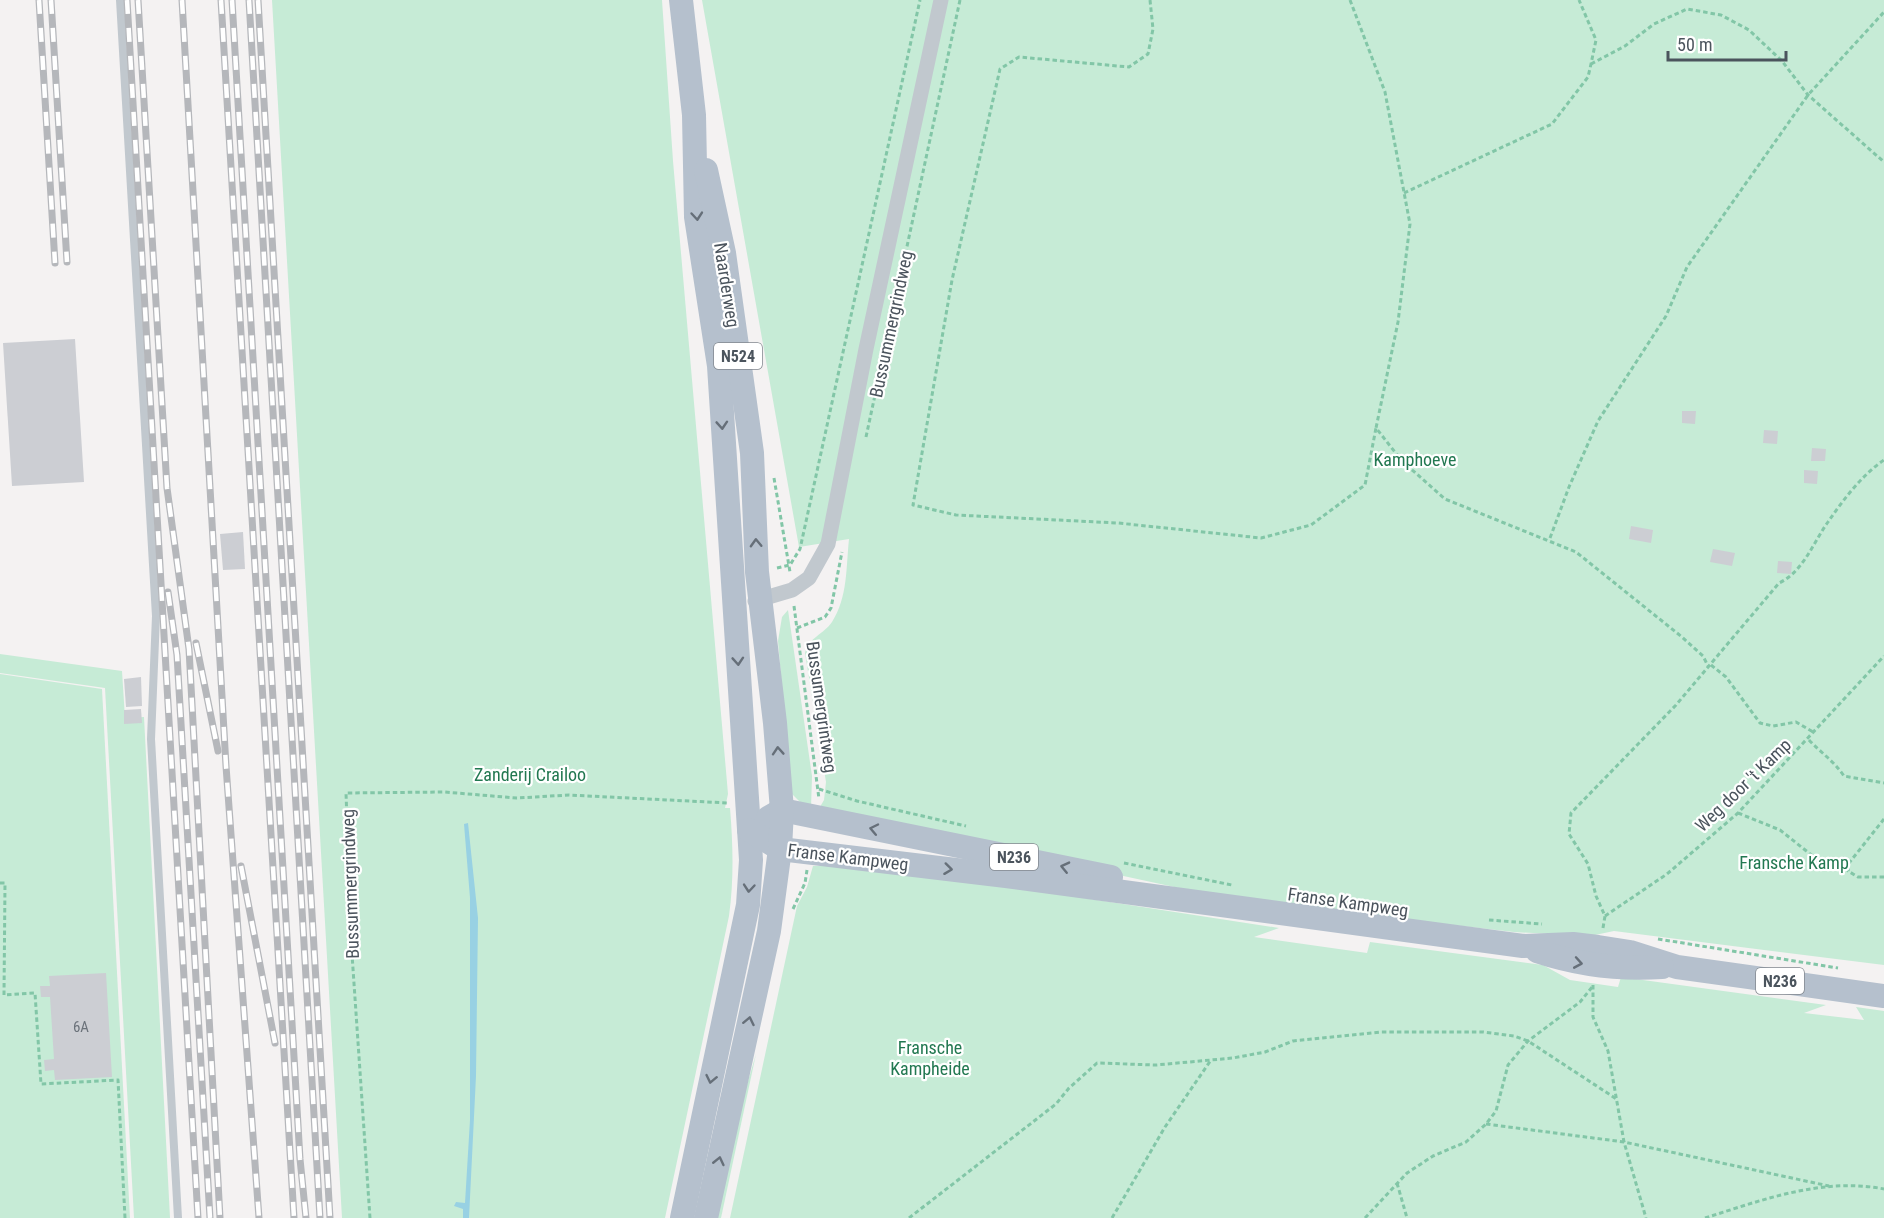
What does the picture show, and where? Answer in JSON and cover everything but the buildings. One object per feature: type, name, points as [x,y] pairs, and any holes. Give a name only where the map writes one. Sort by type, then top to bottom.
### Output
[{"type":"main road","name":"Naarderweg","points":[[681,0],[694,115],[696,217],[719,366],[734,602]]},
{"type":"main road","name":"Naarderweg","points":[[694,115],[723,254],[752,453],[760,601]]},
{"type":"main road","name":"N524","points":[[760,601],[776,723],[782,810]]},
{"type":"main road","name":"N524","points":[[734,602],[749,830]]},
{"type":"main road","points":[[682,1218],[748,905],[749,830],[782,810]]},
{"type":"main road","points":[[706,1218],[770,931],[780,849],[782,810]]},
{"type":"main road","name":"Franse Kampweg","points":[[782,810],[982,852],[1523,946],[1572,944],[1598,947],[1630,952],[1677,967],[1884,996]]},
{"type":"main road","name":"Franse Kampweg","points":[[749,830],[780,849],[1244,897]]},
{"type":"street","name":"Bussummergrindweg","points":[[734,602],[760,601],[792,590],[809,578],[828,544],[866,349],[941,0]]},
{"type":"lane","points":[[120,0],[156,616],[151,739],[178,1218]]},
{"type":"path","points":[[790,565],[800,549],[813,495],[920,0]]},
{"type":"path","name":"Bussummergrindweg","points":[[865,442],[960,0]]},
{"type":"path","points":[[1150,0],[1153,29],[1148,54],[1129,67],[1019,57],[1000,69],[952,280],[913,505],[956,515],[1118,523],[1261,538],[1311,525],[1365,486],[1398,322],[1410,224],[1385,92],[1350,0]]},
{"type":"path","points":[[1404,193],[1552,124],[1588,77],[1591,64],[1596,40],[1579,0]]},
{"type":"path","points":[[1591,64],[1625,46],[1654,24],[1687,9],[1721,15],[1749,30],[1782,61],[1808,95],[1884,162]]},
{"type":"path","points":[[1550,539],[1569,487],[1598,421],[1666,316],[1687,267],[1808,95],[1884,12]]},
{"type":"path","points":[[1376,428],[1402,461],[1445,500],[1550,539],[1576,552],[1614,581],[1703,656],[1710,666],[1726,677],[1760,723],[1773,726],[1796,722],[1815,733]]},
{"type":"path","points":[[1614,931],[1602,929],[1605,915],[1588,864],[1569,834],[1571,813],[1676,705],[1779,583],[1793,576],[1828,520],[1873,468],[1884,460]]},
{"type":"path","name":"Bussumergrintweg","points":[[844,542],[831,608],[825,617],[797,628],[819,789],[857,801],[972,827]]},
{"type":"path","name":"Weg door 't Kamp","points":[[1605,915],[1667,874],[1738,813],[1809,740],[1884,656]]},
{"type":"path","points":[[1809,740],[1821,753],[1835,761],[1844,776],[1884,783]]},
{"type":"path","name":"Bussummergrindweg","points":[[370,1218],[352,954],[346,793],[444,792],[517,798],[569,795],[747,803]]},
{"type":"path","points":[[1738,813],[1780,830],[1819,861],[1849,862]]},
{"type":"path","points":[[1884,819],[1849,862],[1848,871],[1858,878],[1884,877]]},
{"type":"path","points":[[1119,862],[1244,897]]},
{"type":"path","points":[[0,883],[5,883],[4,994],[35,993],[41,1084],[118,1080],[125,1218]]},
{"type":"path","points":[[1478,919],[1546,925]]},
{"type":"path","points":[[1649,938],[1849,969]]},
{"type":"path","points":[[1365,1218],[1407,1173],[1433,1156],[1466,1142],[1486,1124],[1496,1111],[1508,1065],[1528,1041],[1580,1002],[1593,985],[1593,1017],[1608,1051],[1624,1142],[1646,1218]]},
{"type":"path","points":[[909,1218],[1056,1104],[1069,1088],[1097,1063],[1156,1065],[1211,1060],[1265,1052],[1293,1041],[1381,1032],[1483,1032],[1514,1036],[1528,1041],[1618,1100]]},
{"type":"path","points":[[1112,1218],[1165,1127],[1211,1060]]},
{"type":"path","points":[[1486,1124],[1624,1142],[1829,1186],[1884,1189]]},
{"type":"path","points":[[1397,1183],[1407,1218]]},
{"type":"path","points":[[1705,1218],[1770,1197],[1829,1186]]},
{"type":"green space","name":"Zanderij Crailoo","points":[[272,0],[662,0],[673,161],[728,794],[725,808],[730,808],[732,835],[732,889],[729,916],[665,1218],[342,1218]]},
{"type":"green space","name":"Kamphoeve","points":[[702,0],[1884,0],[1884,965],[1614,931],[1590,936],[1514,932],[1278,905],[1202,893],[887,825],[820,807],[824,800],[826,782],[805,653],[810,643],[832,622],[841,602],[849,539],[799,547]]},
{"type":"green space","points":[[788,610],[812,776],[811,809],[791,793],[778,641],[782,617]]},
{"type":"green space","points":[[0,654],[122,671],[125,718],[144,717],[170,1218],[134,1218],[105,688],[0,673]]},
{"type":"green space","points":[[0,674],[102,689],[130,1218],[0,1218]]},
{"type":"green space","name":"Fransche Kampheide","points":[[813,866],[849,866],[1006,886],[1279,928],[1254,937],[1367,953],[1370,942],[1543,965],[1570,980],[1618,987],[1621,977],[1826,1005],[1804,1013],[1864,1020],[1856,1007],[1884,1011],[1884,1218],[730,1218],[797,906],[807,887]]},
{"type":"green space","points":[[756,1054],[721,1218],[713,1218],[729,1146]]},
{"type":"water","points":[[468,823],[478,918],[476,1076],[469,1218],[463,1218],[463,1209],[454,1206],[456,1202],[465,1203],[470,1120],[470,898],[464,824]]},
{"type":"railway","points":[[39,0],[55,263]]},
{"type":"railway","points":[[51,0],[67,262]]},
{"type":"railway","points":[[127,0],[198,1218]]},
{"type":"railway","points":[[138,0],[167,488],[189,649],[220,1218]]},
{"type":"railway","points":[[182,0],[226,766],[259,1218]]},
{"type":"railway","points":[[221,0],[294,1218]]},
{"type":"railway","points":[[232,0],[300,1159],[306,1218]]},
{"type":"railway","points":[[249,0],[320,1218]]},
{"type":"railway","points":[[258,0],[330,1218]]},
{"type":"railway","points":[[168,592],[177,655],[210,1218]]},
{"type":"railway","points":[[196,643],[218,751]]},
{"type":"railway","points":[[241,866],[275,1043]]},
{"type":"park label","name":"Fransche Kamp","points":[[1794,862]]}]
